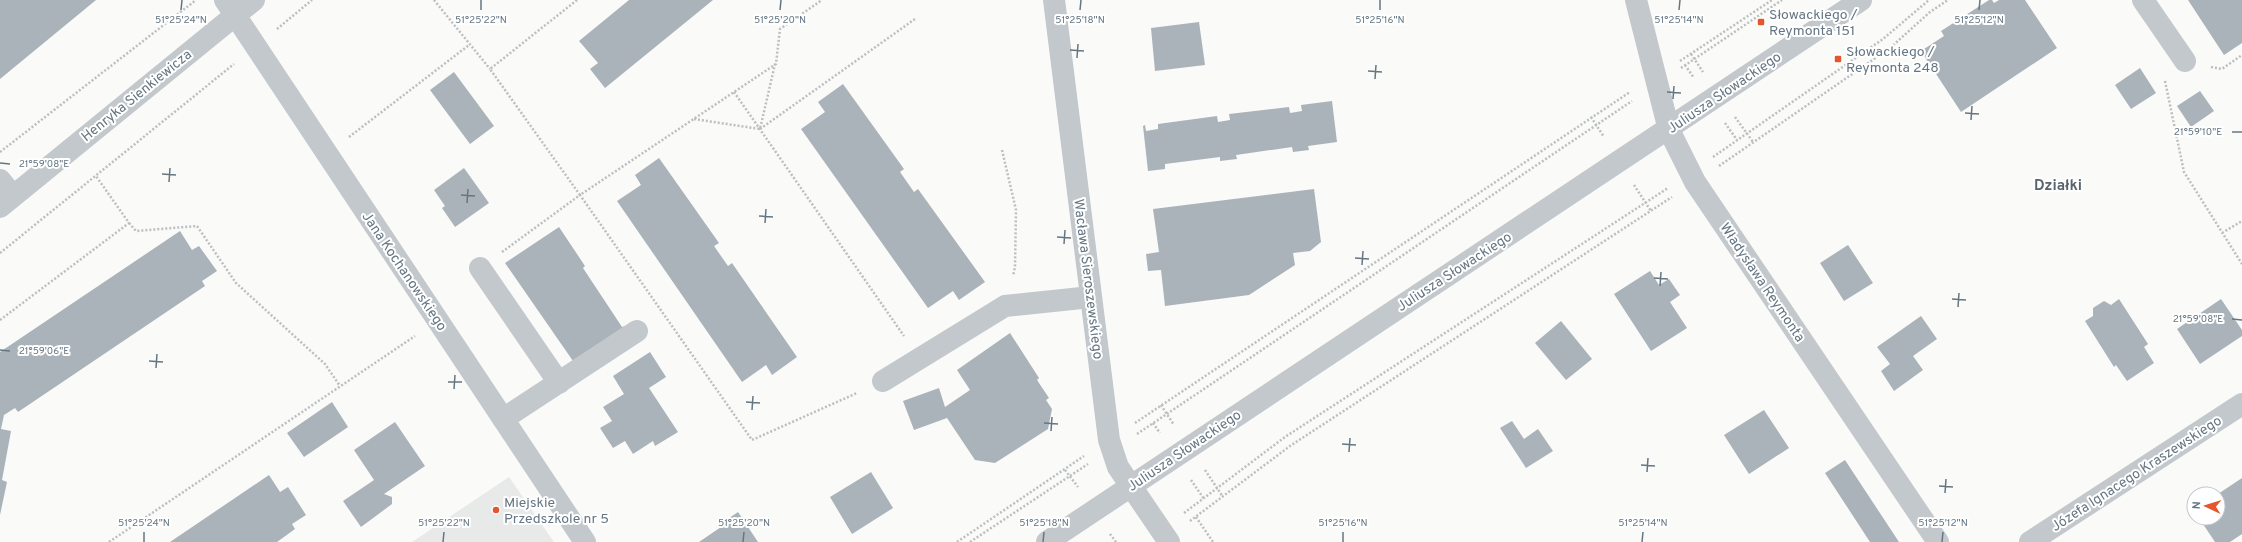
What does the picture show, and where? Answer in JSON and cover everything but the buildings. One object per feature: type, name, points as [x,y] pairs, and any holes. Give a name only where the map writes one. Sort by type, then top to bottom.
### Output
[{"type":"street","name":"Henryka Sienkiewicza","points":[[4,194],[230,7],[254,0]]},
{"type":"street","name":"Wacława Sieroszewskiego","points":[[1054,0],[1110,445],[1118,467],[1165,536]]},
{"type":"street","name":"Władysława Reymonta","points":[[1636,0],[1669,130],[1693,177],[1938,542]]},
{"type":"street","name":"Juliusza Słowackiego","points":[[1047,542],[1669,130],[1862,0]]},
{"type":"street","points":[[2143,0],[2185,62]]},
{"type":"street","name":"Jana Kochanowskiego","points":[[230,7],[585,542]]},
{"type":"street","points":[[480,268],[559,383]]},
{"type":"street","points":[[884,381],[1005,306],[1091,297]]},
{"type":"street","points":[[503,419],[637,331]]},
{"type":"street","name":"Józefa Ignacego Kraszewskiego","points":[[2030,542],[2242,404]]},
{"type":"path","points":[[0,152],[196,0]]},
{"type":"path","points":[[0,253],[256,47],[312,0]]},
{"type":"path","points":[[434,0],[490,69],[752,440],[884,381]]},
{"type":"path","points":[[490,69],[577,0]]},
{"type":"path","points":[[760,129],[776,64],[780,29],[822,0]]},
{"type":"path","points":[[957,542],[1110,445],[1168,415],[1772,0]]},
{"type":"path","points":[[970,542],[1110,445],[1656,80],[1782,0]]},
{"type":"path","points":[[1165,536],[1204,499],[1285,437],[1693,177],[1883,39],[1929,0]]},
{"type":"path","points":[[1165,536],[1196,517],[1290,446],[1693,177],[1890,48],[1930,12],[1948,0]]},
{"type":"path","points":[[694,119],[760,129],[915,19]]},
{"type":"path","points":[[348,137],[469,45]]},
{"type":"path","points":[[2185,62],[2165,80],[2184,172],[2242,264]]},
{"type":"path","points":[[558,212],[580,195],[776,64]]},
{"type":"path","points":[[734,92],[920,358]]},
{"type":"path","points":[[1002,150],[1016,210],[1016,267],[1005,306]]},
{"type":"path","points":[[96,176],[136,231],[197,226],[236,283],[325,364],[340,386]]},
{"type":"path","points":[[2222,233],[2242,221]]},
{"type":"path","points":[[0,320],[129,223]]},
{"type":"path","points":[[109,542],[417,334]]},
{"type":"path","points":[[1196,517],[1213,542]]},
{"type":"shaded area","name":"Miejskie Przedszkole nr 5","points":[[509,477],[554,542],[412,542]]},
{"type":"place","name":"Słowackiego / Reymonta 151","points":[[1761,22]]},
{"type":"place","name":"Słowackiego / Reymonta 248","points":[[1838,59]]},
{"type":"place","name":"Miejskie Przedszkole nr 5","points":[[496,510]]},
{"type":"district","name":"Działki","points":[[2058,185]]}]
